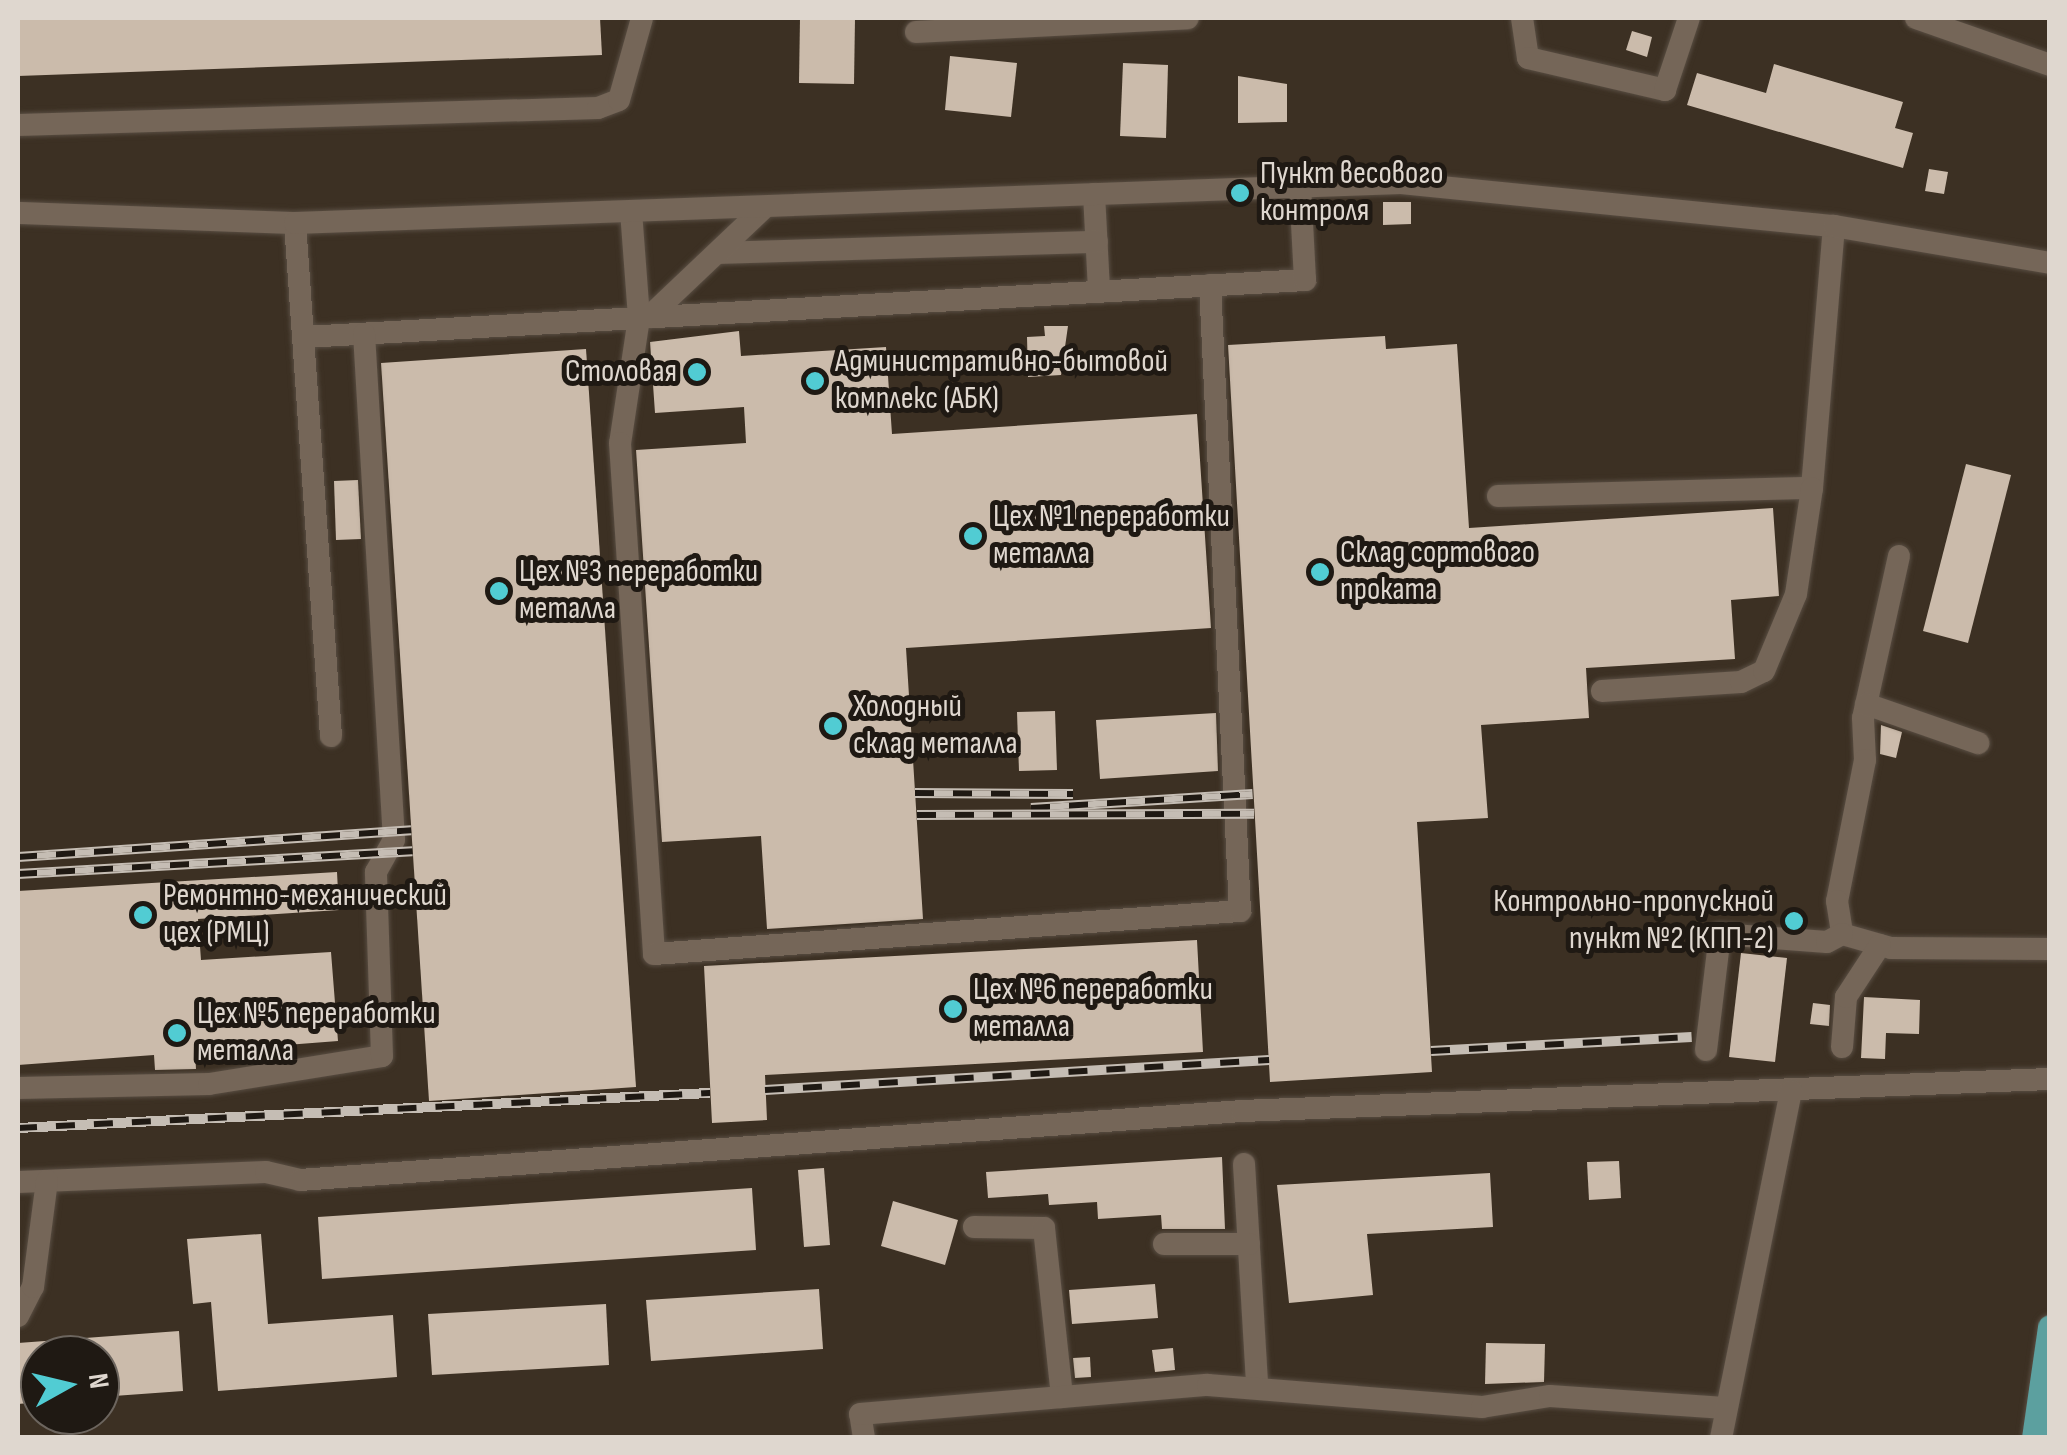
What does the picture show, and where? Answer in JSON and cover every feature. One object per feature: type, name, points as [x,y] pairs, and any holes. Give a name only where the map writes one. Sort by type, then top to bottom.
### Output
[{"type":"main road","points":[[2034,1438],[2050,1326]]},
{"type":"lane","points":[[18,125],[598,108],[618,100],[642,18]]},
{"type":"lane","points":[[916,32],[1188,18]]},
{"type":"lane","points":[[1522,18],[1528,58],[1665,90],[1689,18]]},
{"type":"lane","points":[[1916,18],[2050,65]]},
{"type":"lane","points":[[1966,18],[1979,40]]},
{"type":"lane","points":[[18,213],[296,224],[1401,183],[1834,226],[2050,262]]},
{"type":"lane","points":[[305,337],[1304,280],[1300,186]]},
{"type":"lane","points":[[1094,194],[1099,292]]},
{"type":"lane","points":[[644,318],[766,207]]},
{"type":"lane","points":[[632,211],[644,318],[620,443],[654,954],[1240,912],[1210,285]]},
{"type":"lane","points":[[296,224],[331,736]]},
{"type":"lane","points":[[1602,691],[1740,682],[1764,671],[1796,594],[1812,488],[1834,226]]},
{"type":"lane","points":[[718,252],[1097,242]]},
{"type":"lane","points":[[18,1088],[209,1084],[382,1056],[376,872],[394,840],[364,334]]},
{"type":"lane","points":[[1498,496],[1812,488]]},
{"type":"lane","points":[[1842,934],[1837,901],[1865,760],[1866,704],[1899,556]]},
{"type":"lane","points":[[1866,704],[1978,743]]},
{"type":"lane","points":[[1706,1050],[1720,934],[1827,942],[1842,934],[1880,945],[2050,949]]},
{"type":"lane","points":[[1842,1047],[1846,996],[1880,945]]},
{"type":"lane","points":[[18,1182],[266,1172],[300,1180],[1242,1112],[1730,1086],[1791,1091],[2050,1080]]},
{"type":"lane","points":[[1721,1438],[1791,1091]]},
{"type":"lane","points":[[1244,1164],[1257,1386]]},
{"type":"lane","points":[[18,1316],[34,1287],[47,1181]]},
{"type":"lane","points":[[974,1226],[1044,1228],[1062,1397]]},
{"type":"lane","points":[[1164,1244],[1249,1244]]},
{"type":"lane","points":[[864,1438],[860,1414],[1257,1386],[1482,1407],[1550,1396],[1725,1408]]},
{"type":"building","points":[[18,18],[600,18],[602,55],[18,76]]},
{"type":"building","points":[[800,18],[855,18],[854,84],[799,83]]},
{"type":"building","points":[[1632,31],[1652,37],[1647,57],[1626,50]]},
{"type":"building","points":[[950,56],[1017,63],[1011,117],[945,110]]},
{"type":"building","points":[[1123,63],[1168,65],[1166,138],[1120,136]]},
{"type":"building","points":[[1774,64],[1903,102],[1895,128],[1913,133],[1903,168],[1687,105],[1697,73],[1766,93]]},
{"type":"building","points":[[1238,76],[1287,84],[1287,122],[1238,123]]},
{"type":"building","points":[[1929,169],[1948,172],[1944,194],[1925,191]]},
{"type":"building","points":[[1383,202],[1411,202],[1411,224],[1383,225]]},
{"type":"building","points":[[1044,326],[1068,326],[1061,375],[1028,377],[1027,337],[1045,336]]},
{"type":"building","points":[[739,331],[741,356],[886,347],[892,434],[1197,414],[1211,628],[906,648],[923,919],[767,929],[761,836],[662,842],[636,450],[746,443],[744,407],[655,413],[650,342]]},
{"type":"building","points":[[1385,336],[1386,349],[1457,344],[1469,528],[1773,508],[1779,596],[1731,600],[1735,659],[1586,668],[1589,718],[1481,725],[1488,818],[1417,822],[1432,1072],[1270,1082],[1228,345]]},
{"type":"building","name":"Цех №3 переработки металла","points":[[586,349],[636,1087],[429,1101],[381,363]]},
{"type":"building","points":[[1966,464],[2011,475],[1968,643],[1923,631]]},
{"type":"building","points":[[358,480],[361,539],[336,540],[334,481]]},
{"type":"building","points":[[1055,711],[1057,770],[1019,771],[1017,712]]},
{"type":"building","points":[[1216,713],[1218,771],[1100,779],[1096,720]]},
{"type":"building","points":[[1881,725],[1902,732],[1896,758],[1880,754]]},
{"type":"building","points":[[337,872],[339,910],[198,919],[201,960],[331,952],[338,1041],[195,1052],[196,1069],[155,1070],[154,1055],[18,1065],[18,891]]},
{"type":"building","name":"Цех №6 переработки металла","points":[[1197,940],[1203,1052],[765,1075],[767,1120],[712,1123],[704,966]]},
{"type":"building","points":[[1741,953],[1787,958],[1775,1062],[1729,1057]]},
{"type":"building","points":[[1864,997],[1920,1000],[1919,1034],[1886,1033],[1885,1059],[1861,1058]]},
{"type":"building","points":[[1813,1003],[1830,1005],[1829,1026],[1810,1024]]},
{"type":"building","points":[[1222,1157],[1225,1229],[1162,1229],[1161,1215],[1098,1219],[1097,1202],[1049,1205],[1048,1194],[988,1198],[986,1172]]},
{"type":"building","points":[[1619,1161],[1621,1198],[1589,1200],[1587,1162]]},
{"type":"building","points":[[824,1168],[830,1245],[804,1247],[798,1170]]},
{"type":"building","points":[[1490,1173],[1493,1227],[1367,1234],[1373,1295],[1289,1303],[1277,1185]]},
{"type":"building","points":[[752,1188],[756,1250],[322,1279],[318,1217]]},
{"type":"building","points":[[893,1201],[958,1220],[945,1265],[881,1246]]},
{"type":"building","points":[[261,1234],[268,1324],[393,1315],[397,1377],[218,1391],[211,1302],[193,1304],[187,1239]]},
{"type":"building","points":[[1155,1284],[1158,1318],[1072,1324],[1069,1290]]},
{"type":"building","points":[[819,1289],[823,1349],[651,1361],[646,1300]]},
{"type":"building","points":[[606,1304],[609,1365],[432,1375],[428,1314]]},
{"type":"building","points":[[179,1331],[183,1391],[120,1396],[120,1335]]},
{"type":"building","points":[[18,1343],[20,1343],[18,1404]]},
{"type":"building","points":[[1486,1343],[1545,1344],[1544,1382],[1485,1384]]},
{"type":"building","points":[[1173,1348],[1175,1370],[1155,1372],[1152,1350]]},
{"type":"building","points":[[1090,1357],[1091,1377],[1075,1378],[1073,1358]]},
{"type":"railway","points":[[915,793],[1073,794]]},
{"type":"railway","points":[[1031,808],[1253,794]]},
{"type":"railway","points":[[917,815],[1254,814]]},
{"type":"railway","points":[[18,857],[411,830]]},
{"type":"railway","points":[[18,874],[412,851]]},
{"type":"railway","points":[[1431,1051],[1692,1037]]},
{"type":"railway","points":[[765,1090],[1269,1060]]},
{"type":"railway","points":[[18,1128],[710,1093]]},
{"type":"place","name":"Пункт весового контроля","points":[[1240,193]]},
{"type":"place","name":"Столовая","points":[[697,372]]},
{"type":"place","name":"Административно-бытовой комплекс (АБК)","points":[[815,381]]},
{"type":"place","name":"Цех №1 переработки металла","points":[[973,536]]},
{"type":"place","name":"Склад сортового проката","points":[[1320,572]]},
{"type":"place","name":"Цех №3 переработки металла","points":[[499,591]]},
{"type":"place","name":"Холодный склад металла","points":[[833,726]]},
{"type":"place","name":"Ремонтно-механический цех (РМЦ)","points":[[143,915]]},
{"type":"place","name":"Контрольно-пропускной пункт №2 (КПП-2)","points":[[1794,921]]},
{"type":"place","name":"Цех №6 переработки металла","points":[[953,1009]]},
{"type":"place","name":"Цех №5 переработки металла","points":[[177,1033]]}]
